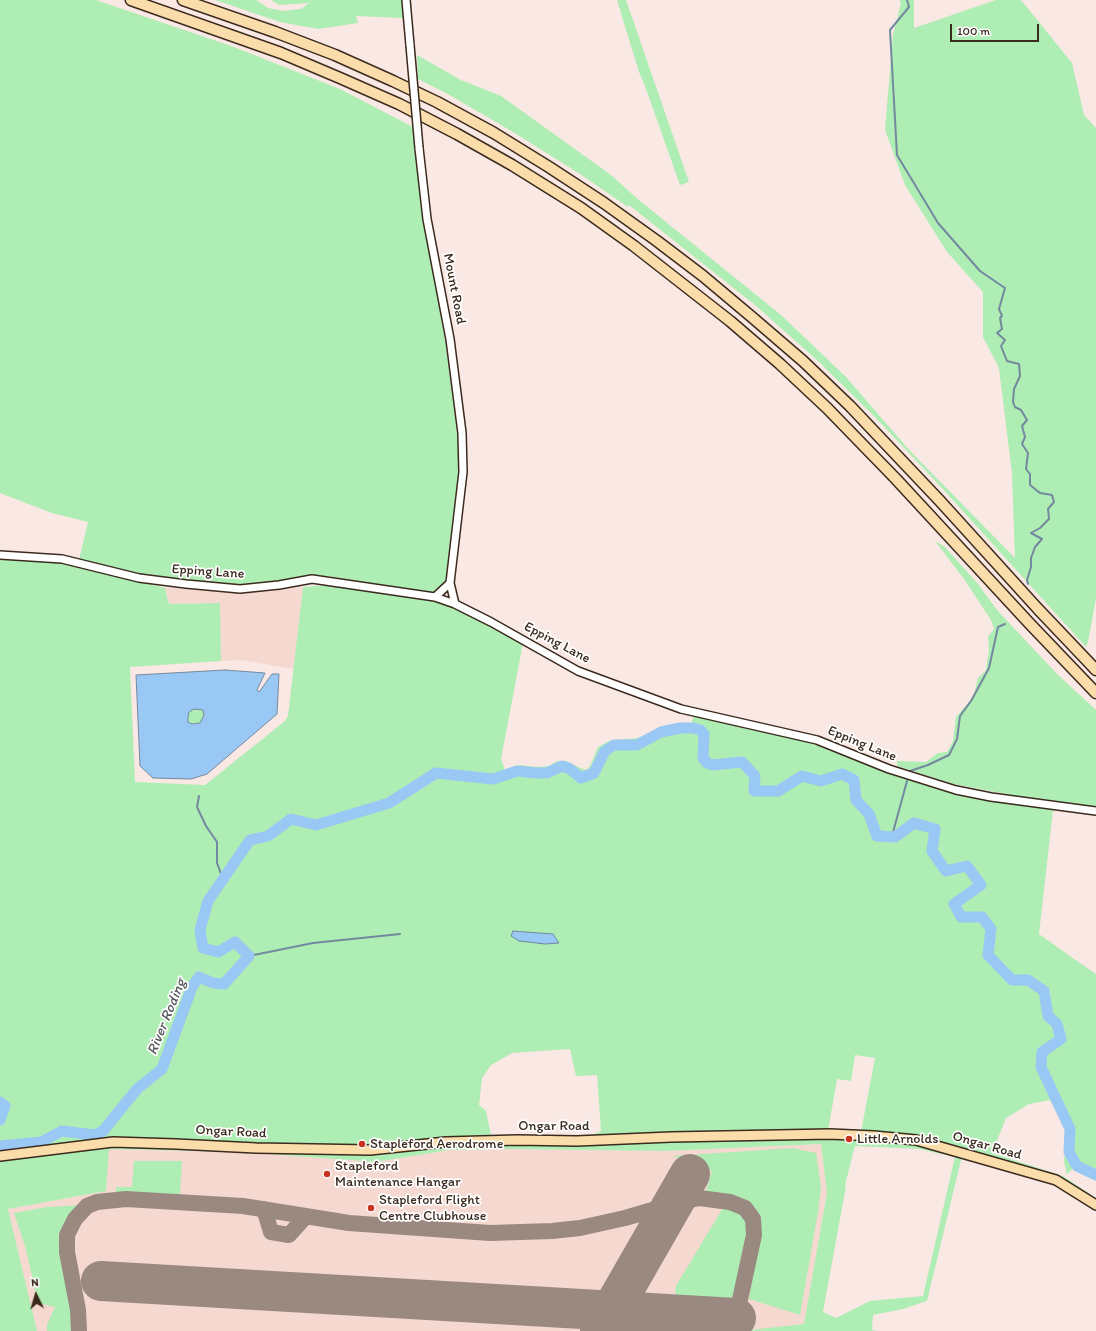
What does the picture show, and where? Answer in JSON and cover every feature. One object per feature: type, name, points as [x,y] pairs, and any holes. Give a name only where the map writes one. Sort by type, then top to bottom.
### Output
[{"type":"highway","points":[[131,0],[275,51],[399,104],[512,165],[581,208],[628,241],[680,280],[730,321],[780,364],[827,408],[896,478],[1046,642],[1096,693]]},
{"type":"highway","points":[[184,0],[329,53],[436,102],[494,133],[544,163],[604,203],[651,237],[758,322],[798,357],[845,402],[940,501],[1046,618],[1096,670]]},
{"type":"main road","name":"Ongar Road","points":[[0,1156],[113,1142],[256,1148],[370,1150],[446,1142],[814,1134],[866,1135],[916,1140],[1056,1180],[1096,1206]]},
{"type":"street","name":"Mount Road","points":[[406,0],[427,219],[450,339],[462,433],[463,472],[450,583],[455,604]]},
{"type":"street","name":"Epping Lane","points":[[0,555],[62,559],[139,578],[186,584],[240,589],[279,585],[312,579],[435,597],[455,604],[491,622],[578,671],[681,709],[818,740],[889,769],[961,791],[990,797],[1096,811]]},
{"type":"street","points":[[435,597],[450,583]]},
{"type":"shaded area","points":[[303,587],[294,669],[242,660],[221,661],[219,603],[170,604],[165,588],[255,592]]},
{"type":"shaded area","name":"Stapleford Aerodrome","points":[[821,1144],[827,1193],[804,1324],[749,1331],[37,1331],[8,1209],[106,1191],[108,1149],[240,1152],[376,1162],[449,1150],[513,1149],[665,1151]]},
{"type":"green space","points":[[0,0],[96,0],[234,47],[340,89],[413,127],[422,203],[446,345],[460,457],[446,578],[442,588],[438,591],[432,593],[344,580],[329,576],[312,576],[240,586],[185,582],[119,573],[79,560],[88,522],[52,513],[0,493]]},
{"type":"green space","points":[[215,0],[256,0],[268,8],[283,11],[301,9],[309,3],[279,5],[271,0],[403,0],[404,18],[356,16],[358,23],[318,29],[280,22]]},
{"type":"green space","points":[[617,0],[626,0],[689,182],[680,185],[639,72]]},
{"type":"green space","points":[[900,0],[914,0],[914,28],[996,0],[1021,0],[1072,63],[1084,115],[1096,128],[1096,598],[1086,647],[941,487],[875,417],[818,361],[755,305],[629,205],[628,207],[580,174],[513,132],[446,93],[418,79],[417,55],[461,80],[501,96],[611,175],[640,201],[781,315],[845,376],[911,452],[1015,558],[1012,473],[999,368],[983,337],[983,292],[947,252],[905,185],[885,130],[893,35],[901,3]]},
{"type":"green space","points":[[935,541],[945,547],[978,584],[997,610],[1058,675],[1096,710],[1096,808],[1022,797],[954,784],[897,766],[897,761],[926,762],[938,753],[947,752],[953,741],[956,717],[973,697],[978,678],[986,670],[989,650],[988,637],[994,629],[991,620],[964,579]]},
{"type":"green space","points":[[0,557],[61,562],[84,569],[165,588],[170,604],[220,603],[221,661],[130,667],[135,782],[205,785],[285,721],[288,716],[303,587],[328,585],[442,603],[523,643],[501,759],[505,770],[520,765],[537,767],[549,766],[557,761],[567,761],[586,770],[590,766],[598,747],[609,741],[638,738],[663,727],[691,724],[694,715],[800,739],[893,774],[965,794],[1053,810],[1039,934],[1096,974],[1096,1169],[1080,1162],[1067,1174],[1064,1161],[1068,1130],[1050,1100],[1029,1104],[1006,1118],[992,1153],[1063,1176],[1096,1198],[1096,1209],[1054,1183],[962,1156],[927,1301],[903,1309],[873,1315],[872,1330],[878,1331],[749,1331],[804,1324],[827,1193],[821,1144],[665,1151],[513,1149],[449,1150],[376,1162],[240,1152],[109,1149],[106,1191],[8,1209],[37,1331],[0,1331]],"holes":[[[570,1049],[576,1076],[597,1075],[601,1131],[591,1135],[491,1135],[486,1111],[479,1105],[482,1078],[491,1065],[512,1053]],[[855,1055],[875,1058],[861,1132],[828,1131],[837,1079],[851,1081]],[[855,1146],[919,1149],[955,1157],[923,1296],[870,1301],[836,1318],[823,1312],[845,1185]]]},
{"type":"green space","points":[[194,709],[204,710],[204,715],[200,723],[192,724],[188,722],[189,712]]},
{"type":"green space","points":[[792,1148],[816,1153],[821,1186],[818,1212],[800,1315],[749,1299],[760,1241],[760,1224],[753,1209],[738,1198],[720,1194],[705,1194],[712,1171],[673,1156]]},
{"type":"green space","points":[[134,1161],[182,1161],[180,1195],[116,1192],[116,1187],[132,1187]]},
{"type":"green space","points":[[83,1205],[69,1218],[62,1233],[65,1280],[71,1305],[74,1331],[47,1331],[47,1325],[55,1307],[38,1303],[26,1249],[14,1213],[47,1207]]},
{"type":"green space","points":[[724,1206],[736,1209],[745,1215],[750,1228],[751,1236],[736,1299],[677,1295],[675,1292],[676,1286]]},
{"type":"water","points":[[225,670],[265,673],[257,690],[259,692],[272,674],[279,674],[277,714],[207,774],[191,779],[153,778],[140,766],[136,675]],"holes":[[[194,709],[203,710],[204,715],[200,723],[192,724],[188,722],[189,712]]]},
{"type":"water","points":[[513,931],[553,934],[559,943],[545,944],[519,941],[511,936]]},
{"type":"waterway","points":[[907,0],[909,7],[890,30],[897,155],[938,223],[980,271],[1005,288],[999,309],[1002,316],[1000,318],[1002,329],[997,333],[1005,340],[1001,346],[1007,361],[1019,364],[1020,376],[1014,389],[1013,402],[1015,407],[1021,410],[1027,420],[1022,426],[1025,437],[1022,444],[1028,453],[1026,469],[1030,474],[1030,485],[1040,493],[1052,495],[1054,502],[1048,509],[1049,519],[1040,528],[1031,533],[1042,539],[1035,547],[1031,558],[1031,567],[1027,580],[1028,584]]},
{"type":"waterway","points":[[910,771],[928,765],[949,755],[957,739],[960,716],[971,701],[989,668],[998,627],[1005,624]]},
{"type":"waterway","name":"River Roding","points":[[0,1146],[41,1142],[62,1131],[95,1135],[103,1131],[137,1089],[162,1069],[192,987],[199,977],[213,983],[224,984],[249,956],[235,942],[218,952],[203,948],[200,930],[208,901],[250,840],[268,836],[291,819],[316,825],[389,803],[436,773],[493,779],[517,771],[547,773],[562,766],[570,769],[581,778],[594,773],[605,751],[614,745],[637,745],[661,732],[680,728],[693,728],[700,730],[704,734],[703,758],[707,763],[713,765],[742,762],[755,776],[754,791],[778,791],[802,776],[821,781],[842,774],[854,780],[856,800],[869,814],[877,836],[895,837],[914,823],[935,829],[932,851],[946,871],[967,866],[981,885],[954,904],[961,917],[982,917],[991,929],[988,955],[1012,980],[1028,980],[1044,991],[1048,1016],[1057,1024],[1061,1039],[1042,1052],[1041,1067],[1070,1129],[1069,1152],[1077,1166],[1096,1175]]},
{"type":"waterway","points":[[892,836],[907,781]]},
{"type":"waterway","points":[[199,796],[197,807],[206,826],[217,842],[217,863],[223,879]]},
{"type":"waterway","points":[[249,956],[313,943],[400,934]]},
{"type":"waterway","name":"River Roding","points":[[0,1102],[5,1106],[0,1120]]},
{"type":"taxiway","points":[[79,1331],[78,1310],[67,1252],[67,1235],[75,1219],[87,1206],[97,1202],[126,1199],[243,1206],[349,1223],[490,1233],[552,1231],[580,1228],[625,1218],[699,1198],[730,1202],[745,1208],[753,1219],[754,1235],[736,1318],[730,1331]]},
{"type":"taxiway","points":[[264,1209],[271,1232],[289,1235],[306,1216]]},
{"type":"taxiway","points":[[644,1213],[655,1211],[661,1217],[661,1224]]},
{"type":"runway","points":[[600,1331],[690,1174]]},
{"type":"runway","points":[[101,1281],[736,1318]]},
{"type":"place","name":"Little Arnolds","points":[[849,1139]]},
{"type":"place","name":"Stapleford Aerodrome","points":[[362,1144]]},
{"type":"place","name":"Stapleford Maintenance Hangar","points":[[327,1174]]},
{"type":"place","name":"Stapleford Flight Centre Clubhouse","points":[[371,1208]]}]
